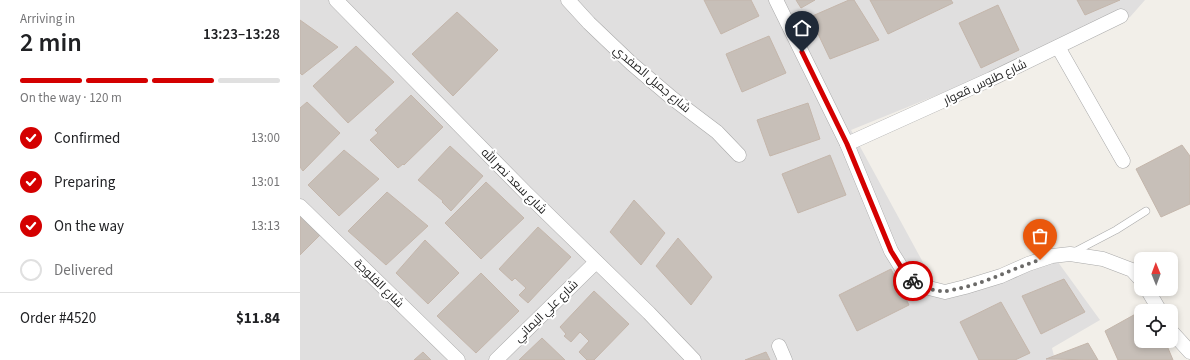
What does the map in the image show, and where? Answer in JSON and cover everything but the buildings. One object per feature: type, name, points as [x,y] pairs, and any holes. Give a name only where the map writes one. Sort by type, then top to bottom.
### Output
[{"type":"street","name":"شارع سعد نصر الله","points":[[336,0],[526,193],[649,313],[694,360]]},
{"type":"street","name":"شارع جميل الصفدي","points":[[568,0],[589,23],[632,64],[672,98],[717,132],[739,156]]},
{"type":"street","points":[[776,0],[847,144],[891,251],[906,275],[914,282],[925,287],[945,292],[994,278],[1052,256],[1070,254],[1104,259],[1132,270],[1134,272]]},
{"type":"street","name":"شارع طنوس قعوار","points":[[847,144],[991,79],[1121,16]]},
{"type":"street","points":[[1058,47],[1123,161]]},
{"type":"street","name":"شارع الفلوجة","points":[[300,206],[458,360]]},
{"type":"street","name":"شارع علي اليماني","points":[[496,360],[596,262]]},
{"type":"street","points":[[1178,339],[1190,352]]},
{"type":"street","points":[[779,346],[785,360]]},
{"type":"lane","points":[[1070,254],[1116,230],[1146,211]]},
{"type":"shaded area","points":[[300,0],[1145,0],[1130,17],[851,130],[938,290],[1055,258],[1100,320],[1052,348],[1055,360],[300,360]]},
{"type":"way so far","points":[[913,281],[925,287],[945,292],[1001,276],[1040,260]]},
{"type":"route","points":[[802,52],[847,144],[891,251],[906,275],[913,281]]}]
